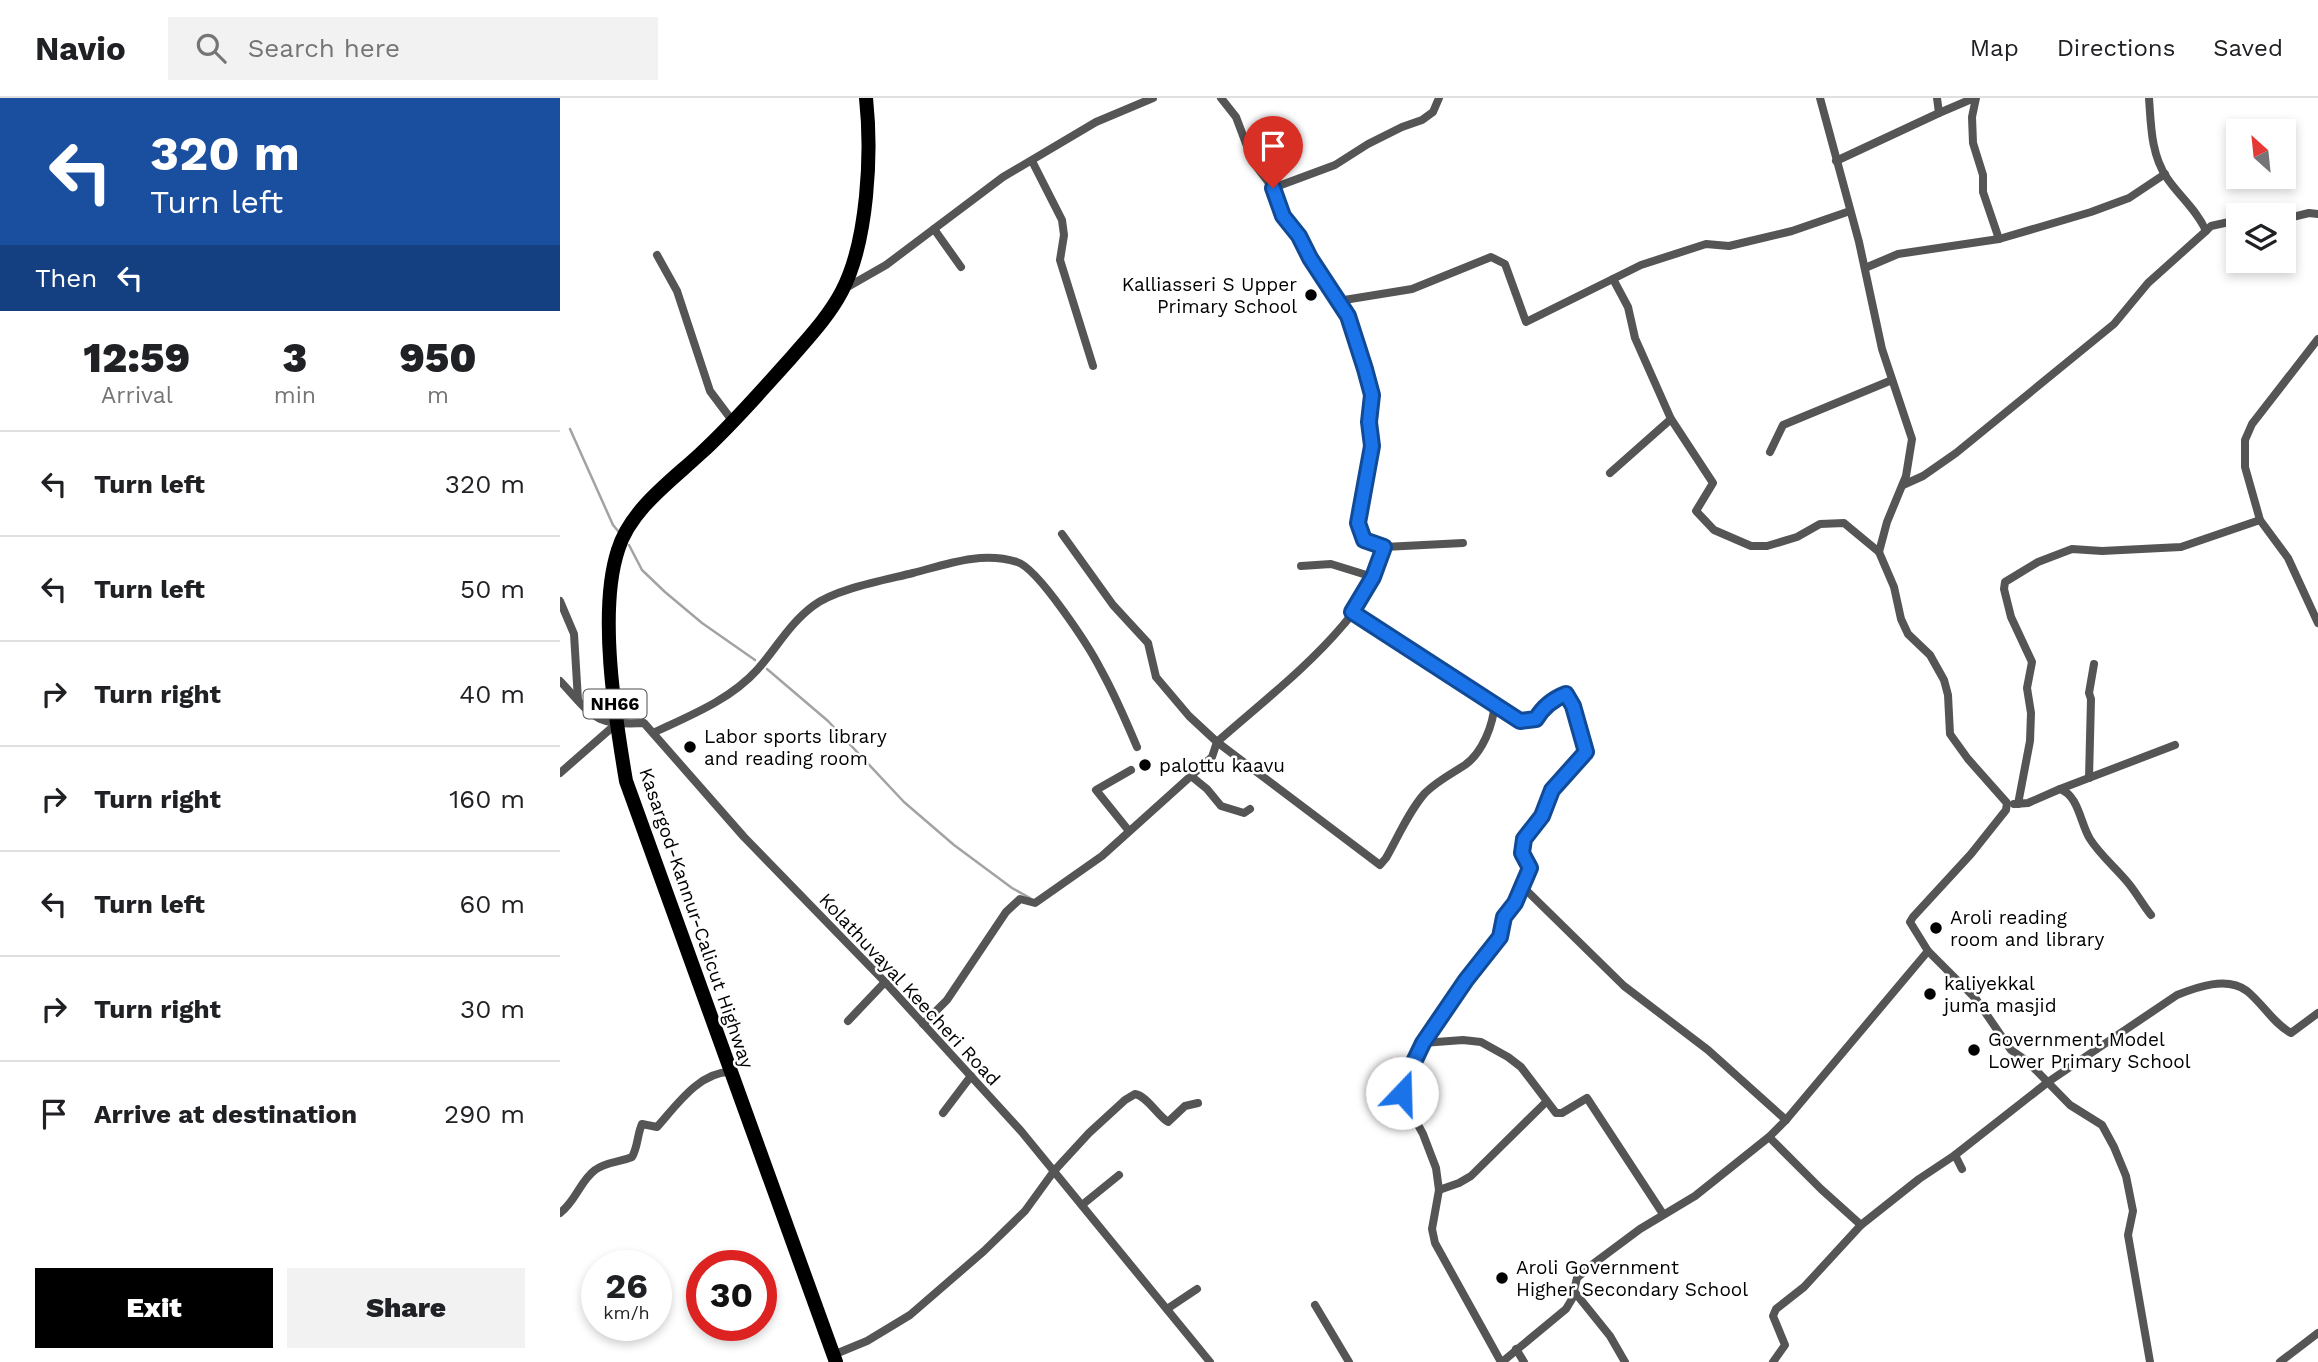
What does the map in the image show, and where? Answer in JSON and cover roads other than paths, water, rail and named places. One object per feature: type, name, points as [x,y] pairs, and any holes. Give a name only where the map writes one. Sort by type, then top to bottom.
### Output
[{"type":"highway","name":"Kasargod-Kannur-Calicut Highway","points":[[834,1359],[626,781],[616,724],[610,635],[611,576],[619,547],[645,507],[734,423],[830,312],[843,289],[860,234],[869,124],[866,98]]},
{"type":"street","points":[[843,289],[886,265],[1003,177],[1096,122],[1153,98]]},
{"type":"street","points":[[1221,98],[1236,117],[1254,162],[1273,188],[1283,216],[1299,236],[1348,316],[1372,395],[1369,422],[1372,446],[1358,523],[1364,540],[1384,547],[1463,543]]},
{"type":"street","points":[[1273,188],[1335,165],[1368,144],[1422,120],[1433,111],[1439,98]]},
{"type":"street","points":[[1820,98],[1865,268],[1882,349],[1912,439],[1906,476],[1887,522],[1880,552]]},
{"type":"street","points":[[1937,98],[1940,113]]},
{"type":"street","points":[[1836,161],[1975,98]]},
{"type":"street","points":[[1975,98],[1972,117],[1973,143],[1983,175],[1983,192],[1999,239]]},
{"type":"street","points":[[2149,98],[2158,163],[2200,218],[2206,230]]},
{"type":"street","points":[[1031,161],[1062,220],[1064,235],[1060,260],[1093,366]]},
{"type":"street","points":[[1865,268],[1898,254],[1999,239],[2091,212],[2129,198],[2165,174]]},
{"type":"street","points":[[1338,301],[1412,289],[1491,257],[1505,264],[1526,321],[1642,265],[1706,244],[1729,246],[1792,231],[1850,211]]},
{"type":"street","points":[[2296,216],[2318,214]]},
{"type":"street","points":[[1903,485],[1923,476],[1956,453],[2114,324],[2148,283],[2206,230],[2226,223]]},
{"type":"street","points":[[933,229],[961,267]]},
{"type":"street","points":[[657,255],[677,291],[710,391],[734,423]]},
{"type":"street","points":[[1613,279],[1628,307],[1635,338],[1671,419],[1713,483],[1696,511],[1714,530],[1751,546],[1767,546],[1797,537],[1820,524],[1843,523],[1880,552],[1894,587],[1900,619],[1908,634],[1930,655],[1944,680],[1948,695],[1950,734],[2007,803],[2028,803],[2175,745]]},
{"type":"street","points":[[2318,339],[2252,424],[2245,440],[2245,467],[2260,520],[2288,558],[2318,623]]},
{"type":"street","points":[[1770,452],[1783,425],[1892,380]]},
{"type":"street","points":[[1610,472],[1671,419]]},
{"type":"street","points":[[2018,804],[2030,741],[2031,713],[2027,688],[2032,662],[2011,617],[2004,589],[2005,582],[2038,562],[2072,549],[2102,551],[2181,547],[2260,520]]},
{"type":"street","points":[[1062,534],[1113,605],[1147,643],[1156,677],[1189,716],[1217,743],[1380,865],[1423,795],[1437,782],[1467,763],[1480,750],[1494,716],[1495,703]]},
{"type":"street","points":[[923,1024],[953,991],[1006,912],[1020,899],[1035,903],[1102,856],[1212,757],[1217,743],[1315,655],[1346,623],[1373,577],[1384,547]]},
{"type":"street","points":[[560,681],[597,719],[616,724],[644,723],[653,733],[724,697],[755,672],[779,639],[816,603],[874,582],[972,558],[998,558],[1021,563],[1039,579],[1052,596],[1100,667],[1137,747]]},
{"type":"street","points":[[1301,566],[1331,565],[1373,577]]},
{"type":"street","points":[[560,601],[573,634],[578,700]]},
{"type":"street","points":[[1352,612],[1520,721],[1536,719],[1551,701],[1566,694],[1573,706],[1586,752],[1552,790],[1542,816],[1524,839],[1522,853],[1530,868],[1515,903],[1504,917],[1500,937],[1466,980],[1423,1043],[1402,1087],[1402,1093],[1423,1134],[1436,1168],[1438,1190],[1432,1228],[1435,1243],[1502,1362],[1566,1309],[1577,1278],[1593,1264],[1640,1229],[1695,1196],[1786,1120],[1928,951]]},
{"type":"street","points":[[2089,778],[2089,693],[2094,663]]},
{"type":"street","points":[[560,773],[616,724]]},
{"type":"street","name":"Kolathuvayal Keecheri Road","points":[[653,733],[744,837],[885,982],[971,1076],[1054,1171],[1210,1362]]},
{"type":"street","points":[[1129,831],[1096,790],[1131,771]]},
{"type":"street","points":[[1191,776],[1207,789],[1221,806],[1244,813],[1251,809]]},
{"type":"street","points":[[2060,789],[2065,790],[2077,806],[2090,839],[2131,886],[2151,915]]},
{"type":"street","points":[[2007,803],[2006,810],[1971,855],[1910,922],[1928,951],[1976,999],[2011,1050],[2027,1061],[2070,1105],[2102,1125],[2122,1165],[2133,1211],[2128,1235],[2150,1362]]},
{"type":"street","points":[[1522,886],[1602,966],[1708,1050],[1786,1120]]},
{"type":"street","points":[[848,1021],[885,982]]},
{"type":"street","points":[[1773,1362],[1785,1345],[1773,1317],[1776,1309],[1804,1287],[1861,1225],[2048,1083],[2177,995],[2200,986],[2225,984],[2245,989],[2279,1026],[2291,1033],[2318,1013]]},
{"type":"street","points":[[1423,1043],[1463,1040],[1481,1042],[1508,1057],[1521,1068],[1556,1114],[1587,1098],[1663,1214]]},
{"type":"street","points":[[560,1213],[574,1200],[586,1179],[596,1169],[632,1157],[642,1124],[657,1127],[683,1097],[711,1076],[730,1072]]},
{"type":"street","points":[[943,1114],[971,1076]]},
{"type":"street","points":[[834,1359],[910,1315],[984,1251],[1026,1211],[1054,1171],[1089,1132],[1135,1094],[1141,1095],[1159,1116],[1168,1122],[1185,1106],[1198,1103]]},
{"type":"street","points":[[1438,1190],[1471,1176],[1546,1102]]},
{"type":"street","points":[[1769,1136],[1861,1225]]},
{"type":"street","points":[[1955,1155],[1962,1169]]},
{"type":"street","points":[[1082,1205],[1119,1175]]},
{"type":"street","points":[[1167,1309],[1197,1289]]},
{"type":"street","points":[[1573,1290],[1611,1336],[1625,1362]]},
{"type":"street","points":[[1315,1305],[1349,1362]]},
{"type":"street","points":[[2280,1362],[2318,1334]]},
{"type":"street","points":[[1516,1349],[1524,1362]]},
{"type":"waterway","points":[[570,429],[618,531]]},
{"type":"waterway","points":[[629,545],[642,570],[665,592],[702,623],[755,660]]},
{"type":"waterway","points":[[767,669],[828,721],[904,802],[954,845],[1030,898]]},
{"type":"place","name":"Kalliasseri S Upper Primary School","points":[[1311,295]]},
{"type":"place","name":"Labor sports library and reading room","points":[[690,747]]},
{"type":"place","name":"palottu kaavu","points":[[1145,765]]},
{"type":"place","name":"Aroli reading room and library","points":[[1936,928]]},
{"type":"place","name":"kaliyekkal juma masjid","points":[[1930,994]]},
{"type":"place","name":"Government Model Lower Primary School","points":[[1974,1050]]},
{"type":"place","name":"Aroli Government Higher Secondary School","points":[[1502,1278]]}]
